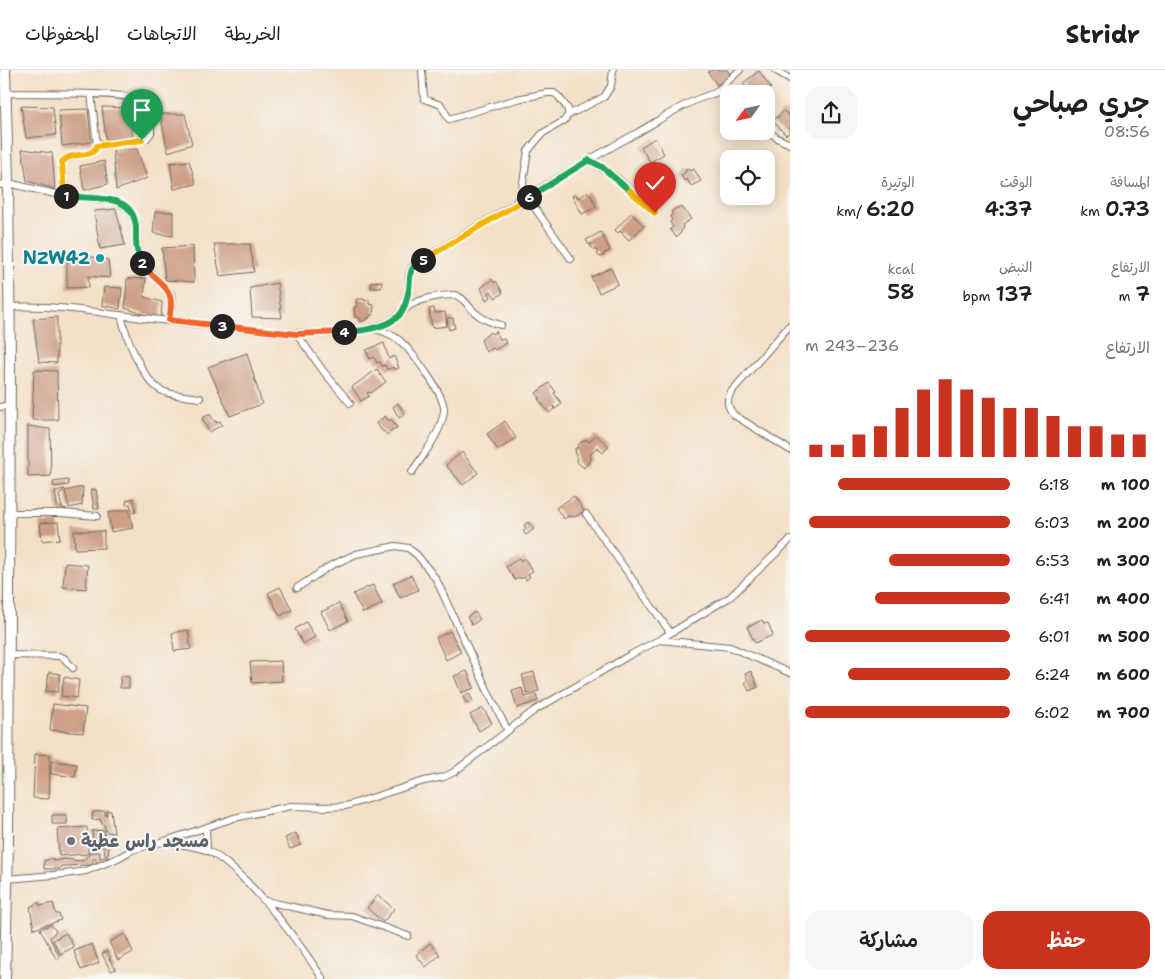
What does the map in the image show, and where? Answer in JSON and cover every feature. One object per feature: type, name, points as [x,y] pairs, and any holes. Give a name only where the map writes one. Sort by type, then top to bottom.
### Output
[{"type":"main road","points":[[5,70],[4,184],[10,307],[4,406],[5,494],[10,513],[5,630],[10,655],[4,842],[7,879],[5,979]]},
{"type":"street","points":[[422,70],[424,99],[441,105],[450,119],[517,99],[547,93],[554,93],[559,98],[568,109],[568,115]]},
{"type":"street","points":[[514,206],[521,195],[528,151],[543,133],[559,124],[568,115],[604,97],[610,86],[613,70]]},
{"type":"street","points":[[714,94],[740,70]]},
{"type":"street","points":[[775,70],[790,79]]},
{"type":"street","points":[[404,310],[412,267],[589,160],[689,104],[720,92]]},
{"type":"street","points":[[6,94],[91,94],[139,98],[147,103],[150,108],[151,133],[146,139],[97,146]]},
{"type":"street","points":[[64,196],[62,162],[70,156],[92,153],[97,146],[91,94]]},
{"type":"street","points":[[775,136],[790,144]]},
{"type":"street","points":[[589,160],[616,178],[655,213]]},
{"type":"street","points":[[4,184],[64,196],[114,200],[130,209],[136,223],[137,252],[140,260],[171,294],[172,302],[169,320]]},
{"type":"street","points":[[514,206],[529,204],[534,207],[571,259]]},
{"type":"street","points":[[10,307],[57,307],[121,316],[296,334],[355,332],[374,328],[390,322],[416,302],[430,298],[458,296],[475,313],[487,321],[500,325]]},
{"type":"street","points":[[121,316],[127,339],[134,354],[156,388],[164,392],[200,398]]},
{"type":"street","points":[[790,325],[731,392],[727,401],[728,408],[734,415],[790,450]]},
{"type":"street","points":[[374,328],[386,331],[409,350],[442,396],[445,408],[440,428],[412,472]]},
{"type":"street","points":[[296,334],[350,403]]},
{"type":"street","points":[[10,513],[62,513],[97,516]]},
{"type":"street","points":[[586,514],[670,632]]},
{"type":"street","points":[[7,879],[86,871],[132,850],[257,812],[291,806],[346,806],[454,772],[535,710],[659,640],[730,597],[790,540]]},
{"type":"street","points":[[297,588],[330,566],[356,554],[396,546],[408,548],[425,563],[436,579],[508,731]]},
{"type":"street","points":[[659,640],[730,647],[790,673]]},
{"type":"street","points":[[10,655],[58,656],[69,662],[73,668]]},
{"type":"street","points":[[206,828],[207,851]]},
{"type":"street","points":[[165,841],[207,851],[230,866],[266,901],[297,940],[323,979]]},
{"type":"street","points":[[266,901],[328,915],[352,916],[408,936]]},
{"type":"building","points":[[712,70],[727,70],[731,76],[717,85],[708,72]]},
{"type":"building","points":[[759,71],[769,85],[744,85],[743,83]]},
{"type":"building","points":[[21,106],[53,107],[56,135],[26,138]]},
{"type":"building","points":[[102,107],[132,108],[132,138],[106,140]]},
{"type":"building","points":[[88,109],[91,142],[62,146],[59,110]]},
{"type":"building","points":[[784,111],[790,117],[790,132],[786,135],[775,123],[775,119]]},
{"type":"building","points":[[160,114],[185,114],[192,144],[168,152]]},
{"type":"building","points":[[655,138],[664,154],[650,162],[641,147]]},
{"type":"building","points":[[22,149],[52,153],[55,189],[27,181]]},
{"type":"building","points":[[137,149],[147,178],[116,190],[113,151]]},
{"type":"building","points":[[104,161],[108,184],[84,190],[80,166]]},
{"type":"building","points":[[189,161],[196,184],[174,189],[170,163]]},
{"type":"building","points":[[688,169],[690,171],[694,169],[701,181],[691,186],[687,179],[684,181],[681,175]]},
{"type":"building","points":[[588,192],[596,207],[582,214],[572,196],[575,194],[578,198]]},
{"type":"building","points":[[678,207],[679,209],[682,207],[691,219],[682,225],[681,233],[676,237],[670,229],[673,227],[670,222],[672,220],[670,216],[673,214],[671,212]]},
{"type":"building","points":[[116,209],[125,245],[100,249],[94,211]]},
{"type":"building","points":[[155,212],[173,212],[173,236],[153,233]]},
{"type":"building","points":[[631,213],[644,226],[629,240],[620,231],[618,233],[615,230]]},
{"type":"building","points":[[601,232],[610,250],[600,257],[597,251],[590,246],[592,245],[591,243],[589,245],[586,240]]},
{"type":"building","points":[[214,244],[250,244],[254,272],[220,276]]},
{"type":"building","points":[[193,246],[194,282],[165,280],[162,248]]},
{"type":"building","points":[[67,252],[108,260],[110,278],[88,276],[89,287],[67,288]]},
{"type":"building","points":[[611,268],[618,284],[599,293],[591,277]]},
{"type":"building","points":[[146,278],[144,297],[162,302],[161,320],[125,308],[127,279]]},
{"type":"building","points":[[492,279],[494,283],[496,281],[503,293],[495,298],[491,291],[489,293],[491,297],[486,300],[481,288]]},
{"type":"building","points":[[382,281],[381,288],[371,288],[371,282]]},
{"type":"building","points":[[277,283],[282,318],[252,317],[250,288]]},
{"type":"building","points":[[104,287],[122,288],[120,309],[102,305]]},
{"type":"building","points":[[356,299],[364,299],[365,301],[369,299],[369,304],[374,305],[373,315],[370,315],[370,318],[368,317],[369,319],[360,321],[360,318],[355,317],[354,307],[357,306]]},
{"type":"building","points":[[434,308],[435,313],[445,312],[447,326],[432,328],[429,309]]},
{"type":"building","points":[[57,317],[57,363],[39,362],[33,319]]},
{"type":"building","points":[[447,318],[453,318],[455,328],[449,330]]},
{"type":"building","points":[[496,331],[500,339],[504,339],[506,343],[495,350],[493,348],[486,352],[481,340],[490,332],[492,334]]},
{"type":"building","points":[[384,343],[389,359],[394,356],[399,368],[394,370],[393,367],[387,370],[385,365],[382,366],[380,362],[377,363],[374,357],[370,359],[366,350]]},
{"type":"building","points":[[247,353],[262,404],[230,416],[208,367]]},
{"type":"building","points":[[377,369],[380,374],[379,376],[381,375],[386,382],[371,393],[367,393],[369,396],[361,401],[352,387]]},
{"type":"building","points":[[34,370],[57,371],[58,420],[32,420]]},
{"type":"building","points":[[549,383],[562,404],[555,409],[553,406],[554,409],[549,413],[538,399],[540,398],[536,393]]},
{"type":"building","points":[[398,403],[405,414],[399,418],[393,407]]},
{"type":"building","points":[[210,414],[216,423],[220,421],[222,425],[209,432],[202,418]]},
{"type":"building","points":[[385,416],[389,421],[391,419],[397,428],[391,430],[387,435],[376,423]]},
{"type":"building","points":[[505,421],[516,438],[498,450],[487,434]]},
{"type":"building","points":[[28,426],[50,429],[51,476],[28,477]]},
{"type":"building","points":[[596,435],[609,446],[603,453],[597,447],[590,455],[591,459],[584,468],[577,462],[575,448],[578,448],[578,445],[586,439],[589,442]]},
{"type":"building","points":[[462,452],[478,473],[463,485],[446,465]]},
{"type":"building","points":[[68,480],[69,485],[54,487],[53,482]]},
{"type":"building","points":[[83,487],[82,505],[69,508],[65,491]]},
{"type":"building","points":[[65,489],[59,495],[62,508],[67,509],[67,512],[58,511],[55,491]]},
{"type":"building","points":[[96,489],[99,509],[94,509],[91,490]]},
{"type":"building","points":[[574,496],[584,511],[575,517],[568,516],[564,519],[556,508]]},
{"type":"building","points":[[133,498],[136,512],[133,513],[130,504],[126,505],[127,500]]},
{"type":"building","points":[[129,509],[133,528],[111,532],[108,513]]},
{"type":"building","points":[[58,522],[60,539],[42,541],[40,523]]},
{"type":"building","points":[[528,522],[534,529],[526,535],[523,531],[526,529],[524,525]]},
{"type":"building","points":[[74,531],[104,531],[104,548],[75,549]]},
{"type":"building","points":[[519,558],[521,561],[524,558],[533,571],[528,574],[530,577],[526,580],[524,577],[521,579],[520,577],[515,580],[506,567]]},
{"type":"building","points":[[65,563],[88,565],[86,589],[63,587]]},
{"type":"building","points":[[411,575],[418,590],[400,598],[393,583]]},
{"type":"building","points":[[373,585],[382,604],[363,613],[353,594]]},
{"type":"building","points":[[280,587],[292,610],[280,616],[268,593]]},
{"type":"building","points":[[339,603],[348,621],[330,630],[321,612]]},
{"type":"building","points":[[475,612],[480,619],[472,625],[467,617]]},
{"type":"building","points":[[762,620],[764,624],[768,623],[773,635],[755,643],[747,627]]},
{"type":"building","points":[[306,622],[315,637],[303,644],[295,629]]},
{"type":"building","points":[[188,630],[191,649],[174,651],[172,633]]},
{"type":"building","points":[[450,631],[461,652],[446,660],[436,638]]},
{"type":"building","points":[[281,661],[282,681],[252,683],[250,662]]},
{"type":"building","points":[[467,671],[474,688],[461,693],[454,676]]},
{"type":"building","points":[[751,671],[758,687],[749,691],[745,682],[748,680],[745,674]]},
{"type":"building","points":[[49,672],[60,674],[58,692],[46,691]]},
{"type":"building","points":[[534,672],[539,691],[527,694],[522,675]]},
{"type":"building","points":[[120,676],[129,677],[129,688],[120,688]]},
{"type":"building","points":[[64,677],[79,680],[77,698],[61,696]]},
{"type":"building","points":[[522,688],[525,697],[536,694],[538,701],[517,708],[512,691]]},
{"type":"building","points":[[469,693],[473,701],[467,704],[463,697]]},
{"type":"building","points":[[53,704],[86,708],[83,733],[50,730]]},
{"type":"building","points":[[483,708],[492,723],[479,731],[470,715]]},
{"type":"building","points":[[35,754],[50,755],[49,799],[33,798]]},
{"type":"building","points":[[52,761],[77,764],[75,777],[51,774]]},
{"type":"building","points":[[107,810],[111,811],[114,833],[106,832],[100,819],[92,820],[93,812],[105,811],[105,815],[107,815]]},
{"type":"building","points":[[52,815],[67,815],[67,824],[52,824]]},
{"type":"building","points":[[87,827],[88,854],[59,856],[57,829]]},
{"type":"building","points":[[104,830],[105,839],[93,840],[92,831]]},
{"type":"building","points":[[296,833],[301,845],[290,849],[285,838]]},
{"type":"building","points":[[103,841],[109,845],[108,855],[105,856],[104,847],[100,847],[100,842]]},
{"type":"building","points":[[90,852],[100,852],[100,858],[109,857],[109,861],[96,863],[96,858],[93,859],[93,865],[61,866],[60,869],[44,869],[44,861],[53,858],[53,861],[65,859],[82,861]]},
{"type":"building","points":[[378,895],[394,909],[383,922],[367,908]]},
{"type":"building","points":[[39,902],[40,906],[53,903],[56,914],[59,914],[61,920],[34,929],[30,907]]},
{"type":"building","points":[[51,925],[56,931],[50,938],[60,958],[57,960],[40,929]]},
{"type":"building","points":[[66,933],[74,947],[60,954],[53,940]]},
{"type":"building","points":[[125,934],[133,952],[118,960],[109,942]]},
{"type":"building","points":[[430,943],[440,955],[426,967],[416,955]]},
{"type":"building","points":[[92,944],[99,963],[81,970],[74,951]]},
{"type":"building","points":[[107,951],[111,957],[109,959],[116,969],[111,971],[102,954]]},
{"type":"place","name":"NZW42","points":[[100,258]]},
{"type":"place","name":"مسجد راس عطية","points":[[71,841]]},
{"type":"route","points":[[142,140],[97,146],[92,153],[65,158],[62,162],[64,196],[114,200],[130,209],[136,223],[137,252],[140,260],[171,294],[172,302],[169,320],[296,334],[355,332],[390,322],[404,310],[409,287],[409,275],[412,267],[418,262],[589,160],[616,178],[655,213]]}]
